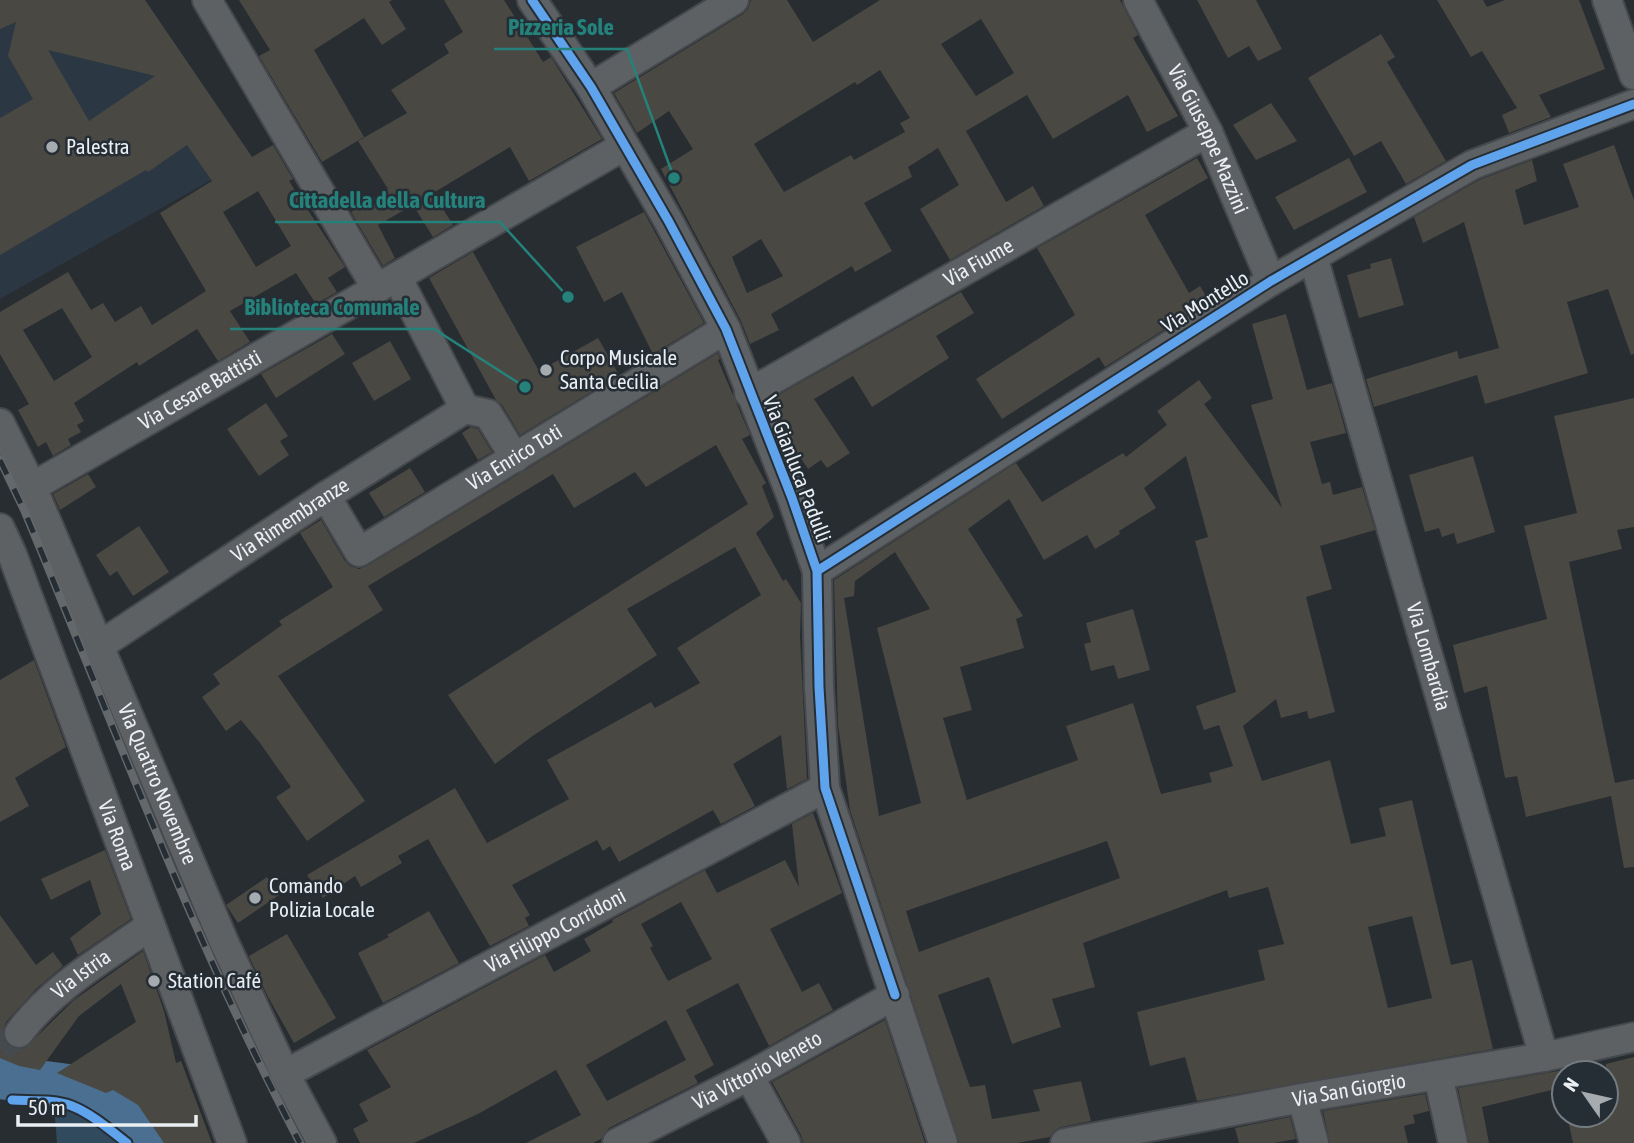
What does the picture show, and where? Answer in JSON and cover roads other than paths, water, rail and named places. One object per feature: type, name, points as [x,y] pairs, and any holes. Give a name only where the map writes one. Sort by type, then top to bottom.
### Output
[{"type":"street","points":[[206,0],[387,283],[476,412],[515,458]]},
{"type":"street","name":"Via Gianluca Padulli","points":[[532,0],[591,87],[726,329],[792,498],[817,571],[825,788],[943,1143]]},
{"type":"street","points":[[1607,0],[1634,75]]},
{"type":"street","points":[[591,87],[731,2]]},
{"type":"street","name":"Via Giuseppe Mazzini","points":[[1146,4],[1208,132],[1271,281]]},
{"type":"street","name":"Via Montello","points":[[817,571],[1271,281],[1472,165],[1634,104]]},
{"type":"street","name":"Via Fiume","points":[[750,393],[1208,132]]},
{"type":"street","name":"Via Cesare Battisti","points":[[32,487],[624,146]]},
{"type":"street","name":"Via Lombardia","points":[[1312,257],[1544,1057]]},
{"type":"street","name":"Via Enrico Toti","points":[[326,496],[359,552],[726,329]]},
{"type":"street","name":"Via Rimembranze","points":[[99,646],[326,496],[476,412]]},
{"type":"street","name":"Via Quattro Novembre","points":[[0,423],[32,487],[224,942],[285,1074],[322,1143]]},
{"type":"street","name":"Via Roma","points":[[0,528],[232,1143]]},
{"type":"street","name":"Via Filippo Corridoni","points":[[285,1074],[825,788]]},
{"type":"street","name":"Via Istria","points":[[19,1033],[37,1009],[55,992],[150,926]]},
{"type":"street","name":"Via Vittorio Veneto","points":[[617,1143],[749,1076],[895,995]]},
{"type":"street","name":"Via San Giorgio","points":[[1065,1143],[1302,1098],[1544,1057],[1634,1037]]},
{"type":"street","points":[[1438,1074],[1453,1143]]},
{"type":"street","points":[[749,1076],[786,1143]]},
{"type":"street","points":[[1302,1098],[1314,1143]]},
{"type":"waterway","points":[[0,1077],[76,1087],[135,1125],[145,1143]]},
{"type":"tunnel","points":[[0,1048],[19,1033]]},
{"type":"railway","points":[[0,460],[24,510],[189,909],[224,988],[300,1143]]},
{"type":"place","name":"Palestra","points":[[52,147]]},
{"type":"place","name":"Pizzeria Sole","points":[[674,178]]},
{"type":"place","name":"Cittadella della Cultura","points":[[568,297]]},
{"type":"place","name":"Corpo Musicale Santa Cecilia","points":[[546,370]]},
{"type":"place","name":"Biblioteca Comunale","points":[[525,387]]},
{"type":"place","name":"Comando Polizia Locale","points":[[255,898]]},
{"type":"place","name":"Station Café","points":[[154,981]]}]
